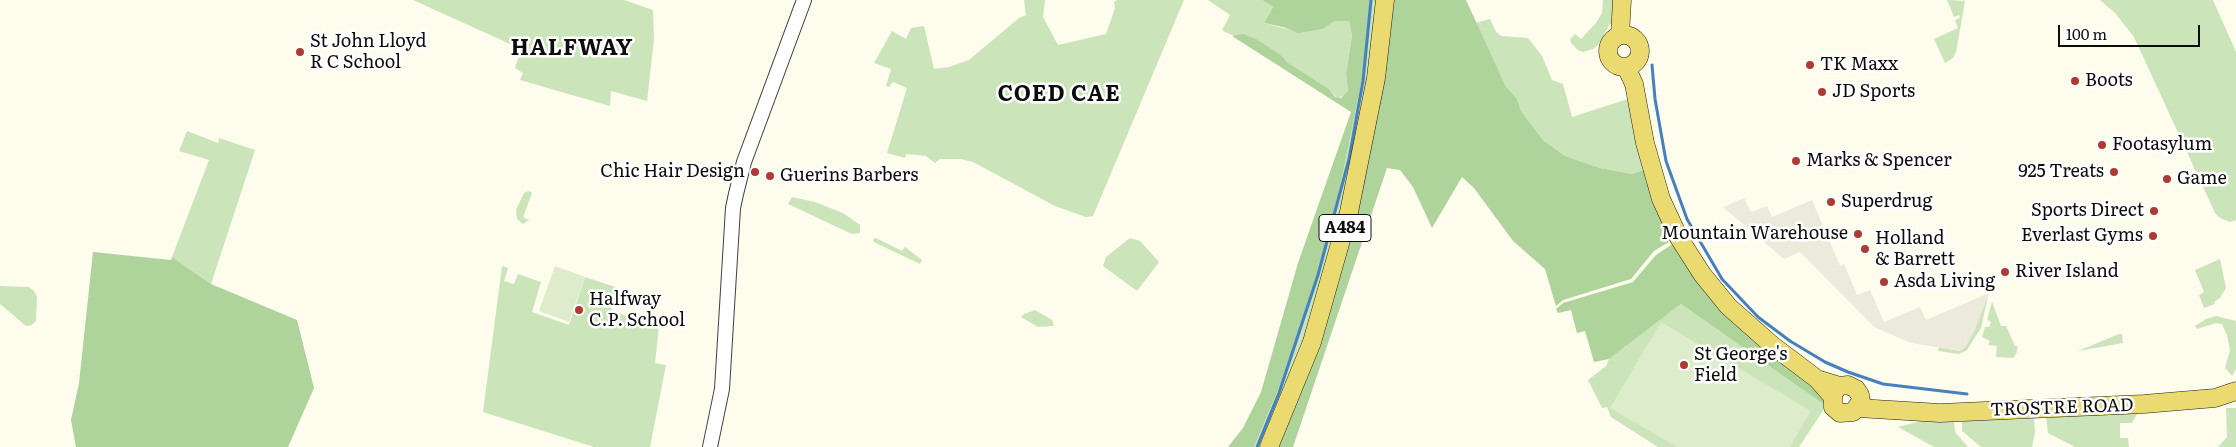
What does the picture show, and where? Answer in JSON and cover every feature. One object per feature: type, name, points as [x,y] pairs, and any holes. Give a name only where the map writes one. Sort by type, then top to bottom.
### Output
[{"type":"main road","name":"A484","points":[[1269,447],[1312,342],[1349,212],[1376,78],[1385,0]]},
{"type":"main road","points":[[1620,35],[1622,0]]},
{"type":"main road","points":[[1620,35],[1630,36],[1635,39],[1640,48],[1635,63],[1626,67],[1616,65],[1608,53],[1612,40],[1620,35]]},
{"type":"main road","points":[[1626,67],[1634,84],[1644,143],[1661,199],[1679,238],[1702,274],[1728,306],[1817,379],[1836,391],[1852,386],[1859,402],[1849,414],[1840,413],[1833,407],[1836,391]]},
{"type":"main road","name":"TROSTRE ROAD","points":[[1859,402],[1888,408],[1940,413],[2144,404],[2215,398],[2236,391]]},
{"type":"street","points":[[710,447],[722,389],[733,208],[744,162],[804,0]]},
{"type":"green space","points":[[413,0],[624,0],[653,10],[654,39],[647,101],[611,91],[610,106],[520,80],[523,73],[515,68],[521,49]]},
{"type":"green space","points":[[1024,0],[1045,0],[1043,17],[1058,45],[1106,34],[1115,8],[1114,2],[1117,0],[1184,0],[1093,216],[1086,217],[1055,206],[973,162],[961,159],[940,159],[935,163],[926,156],[906,154],[905,158],[887,153],[907,88],[893,82],[889,87],[886,86],[891,69],[874,63],[892,31],[906,39],[911,28],[924,26],[934,69],[949,67],[969,60],[1019,18],[1026,15]]},
{"type":"green space","points":[[1208,0],[1262,0],[1273,7],[1264,23],[1298,32],[1323,29],[1335,21],[1349,21],[1352,36],[1346,74],[1347,94],[1337,98],[1329,89],[1287,62],[1282,56],[1222,30],[1230,15]]},
{"type":"green space","points":[[1262,0],[1370,0],[1362,80],[1340,187],[1322,258],[1305,313],[1279,388],[1254,447],[1228,447],[1243,428],[1261,392],[1298,263],[1351,112],[1232,36],[1243,34],[1256,39],[1329,89],[1335,97],[1341,98],[1348,91],[1346,74],[1352,36],[1349,21],[1335,21],[1323,29],[1298,33],[1283,27],[1264,23],[1273,7]]},
{"type":"green space","points":[[1370,0],[1379,0],[1365,110],[1331,261],[1298,361],[1263,447],[1254,447],[1279,388],[1322,258],[1340,187],[1362,80]]},
{"type":"green space","points":[[1390,0],[1466,0],[1505,85],[1517,99],[1521,111],[1543,140],[1565,156],[1600,168],[1632,174],[1646,169],[1672,240],[1654,251],[1631,279],[1563,300],[1556,306],[1545,269],[1513,241],[1474,188],[1462,177],[1432,228],[1413,187],[1400,170],[1387,168],[1293,447],[1277,447],[1317,348],[1342,267],[1363,183]]},
{"type":"green space","points":[[1603,0],[1615,0],[1613,25],[1610,24],[1598,45],[1593,49],[1583,52],[1578,50],[1571,43],[1570,39],[1575,34],[1581,39],[1596,23],[1602,13]]},
{"type":"green space","points":[[1947,0],[1965,1],[1956,52],[1953,58],[1945,63],[1934,39],[1958,28],[1955,20],[1960,18],[1959,15],[1954,17]]},
{"type":"green space","points":[[2100,0],[2213,0],[2236,52],[2236,220],[2230,222],[2220,218],[2215,213],[2134,37],[2115,13]]},
{"type":"green space","points":[[1490,19],[1496,32],[1501,36],[1528,38],[1542,56],[1552,80],[1563,84],[1572,117],[1631,98],[1646,169],[1632,174],[1600,168],[1565,156],[1543,140],[1521,111],[1517,99],[1505,85],[1475,23]]},
{"type":"green space","points":[[187,131],[218,143],[219,138],[255,150],[211,284],[172,257],[209,160],[179,151]]},
{"type":"green space","points":[[529,191],[532,193],[523,217],[529,220],[523,224],[517,219],[516,210],[524,193]]},
{"type":"green space","points":[[792,197],[815,202],[843,213],[860,225],[860,233],[852,234],[788,204]]},
{"type":"green space","points":[[876,238],[902,251],[905,247],[922,260],[920,264],[874,242],[873,239]]},
{"type":"green space","points":[[1130,238],[1140,241],[1159,262],[1137,291],[1103,266],[1106,257]]},
{"type":"green space","points":[[1674,243],[1826,392],[1826,406],[1681,304],[1609,359],[1594,362],[1585,331],[1577,333],[1571,310],[1558,313],[1556,309],[1563,303],[1633,282],[1656,255]]},
{"type":"green space","points":[[93,252],[171,260],[172,257],[211,284],[297,320],[314,388],[288,447],[76,447],[71,420],[79,383]]},
{"type":"green space","points":[[2220,259],[2226,288],[2220,298],[2214,302],[2215,304],[2204,308],[2199,295],[2204,292],[2195,270]]},
{"type":"green space","name":"Halfway C.P. School","points":[[502,266],[508,268],[504,281],[514,284],[518,274],[541,282],[532,312],[569,325],[585,277],[618,288],[611,311],[659,326],[655,363],[666,365],[650,447],[594,447],[483,412]]},
{"type":"green space","points":[[555,266],[585,277],[569,322],[539,311]]},
{"type":"green space","points":[[0,286],[29,287],[34,291],[37,297],[36,321],[32,325],[26,326],[0,304]]},
{"type":"green space","points":[[1988,296],[1981,328],[1967,350],[1959,354],[1938,351],[1939,347],[1960,351]]},
{"type":"green space","points":[[1992,302],[2001,326],[2006,326],[2015,346],[2018,346],[2013,358],[1996,357],[1997,346],[1988,345],[1990,341],[1982,337],[1985,327],[1989,327],[1991,322],[1987,320]]},
{"type":"green space","name":"St George's Field","points":[[1681,304],[1826,406],[1799,447],[1658,447],[1611,417],[1607,407],[1602,408],[1588,380],[1606,366],[1609,359]]},
{"type":"green space","points":[[1035,310],[1052,320],[1054,326],[1038,327],[1021,317]]},
{"type":"green space","points":[[2216,316],[2236,321],[2236,369],[2232,376],[2225,368],[2230,350],[2227,335],[2222,324],[2216,323],[2197,329],[2195,326],[2206,319]]},
{"type":"green space","name":"St George's Field","points":[[1661,322],[1811,411],[1790,447],[1677,447],[1610,408]]},
{"type":"green space","points":[[2122,334],[2123,343],[2078,351]]},
{"type":"green space","points":[[2226,408],[2236,408],[2236,447],[2218,447],[2227,437]]},
{"type":"green space","points":[[2135,410],[2137,414],[2132,423],[2120,423],[2120,438],[2128,438],[2129,447],[2075,447],[2048,433],[2046,418]]},
{"type":"green space","points":[[1928,419],[1954,421],[1955,432],[1968,447],[1934,447],[1898,427]]},
{"type":"green space","points":[[2034,419],[2035,432],[2032,447],[1981,447],[1962,431],[1962,421]]},
{"type":"shaded area","points":[[1744,198],[1751,212],[1767,206],[1772,217],[1812,200],[1840,266],[1844,264],[1857,295],[1870,290],[1884,322],[1920,307],[1926,320],[1989,293],[1975,330],[1965,348],[1960,351],[1911,343],[1874,327],[1800,252],[1784,259],[1723,207]]},
{"type":"waterway","points":[[1257,447],[1279,393],[1318,275],[1349,159],[1363,81],[1371,0]]},
{"type":"waterway","points":[[1652,65],[1655,99],[1666,161],[1687,219],[1722,279],[1758,317],[1790,341],[1825,362],[1848,372],[1883,384],[1967,394]]},
{"type":"place","name":"St John Lloyd R C School","points":[[300,52]]},
{"type":"place","name":"TK Maxx","points":[[1810,65]]},
{"type":"place","name":"Boots","points":[[2075,81]]},
{"type":"place","name":"JD Sports","points":[[1822,92]]},
{"type":"place","name":"Footasylum","points":[[2102,145]]},
{"type":"place","name":"Marks & Spencer","points":[[1796,161]]},
{"type":"place","name":"Chic Hair Design","points":[[755,172]]},
{"type":"place","name":"925 Treats","points":[[2114,172]]},
{"type":"place","name":"Guerins Barbers","points":[[770,176]]},
{"type":"place","name":"Game","points":[[2167,179]]},
{"type":"place","name":"Superdrug","points":[[1831,202]]},
{"type":"place","name":"Sports Direct","points":[[2154,211]]},
{"type":"place","name":"Mountain Warehouse","points":[[1858,234]]},
{"type":"place","name":"Everlast Gyms","points":[[2153,236]]},
{"type":"place","name":"Holland & Barrett","points":[[1865,249]]},
{"type":"place","name":"River Island","points":[[2005,272]]},
{"type":"place","name":"Asda Living","points":[[1884,282]]},
{"type":"place","name":"Halfway C.P. School","points":[[579,310]]},
{"type":"place","name":"St George's Field","points":[[1684,365]]},
{"type":"district","name":"HALFWAY","points":[[572,49]]},
{"type":"district","name":"COED CAE","points":[[1059,95]]}]
